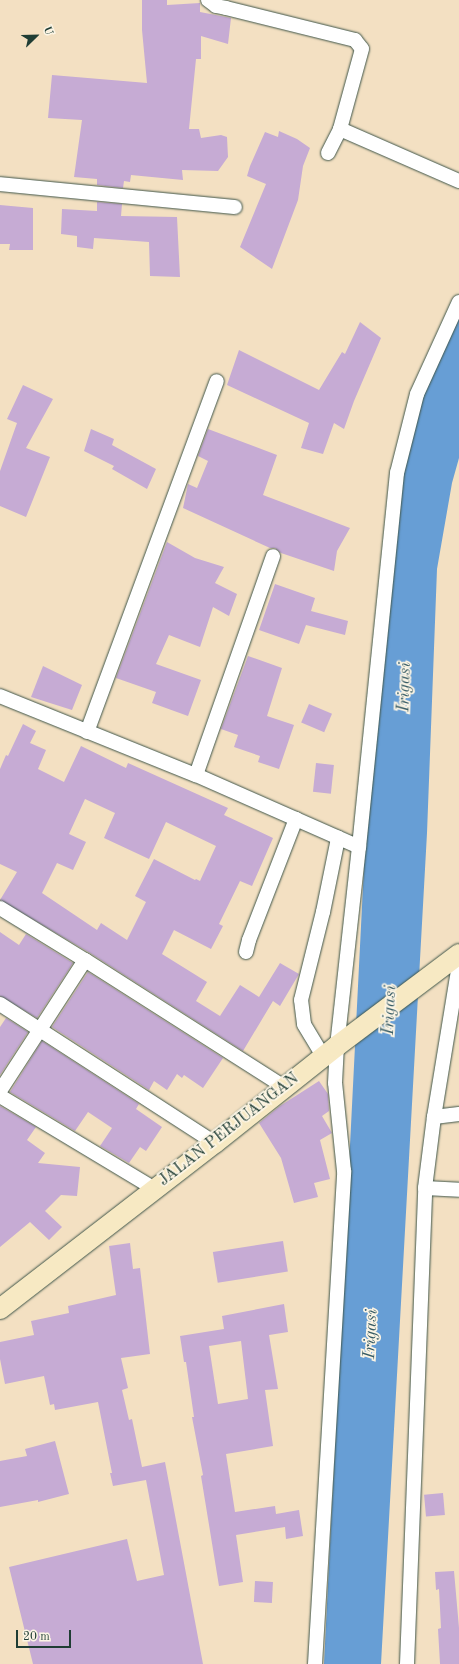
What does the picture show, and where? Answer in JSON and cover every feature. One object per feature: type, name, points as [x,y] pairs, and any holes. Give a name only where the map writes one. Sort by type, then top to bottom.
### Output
[{"type":"main road","name":"JALAN PERJUANGAN","points":[[0,1309],[215,1143],[334,1048],[459,958]]},
{"type":"street","points":[[208,0],[216,6],[356,40],[362,49],[340,129],[328,153]]},
{"type":"street","points":[[340,129],[459,181]]},
{"type":"street","points":[[0,184],[235,207]]},
{"type":"street","points":[[315,1664],[344,1171],[335,1083],[334,1048],[359,847],[397,473],[417,394],[459,302]]},
{"type":"street","points":[[87,732],[217,381]]},
{"type":"street","points":[[196,775],[273,556]]},
{"type":"street","points":[[0,696],[196,775],[359,847]]},
{"type":"street","points":[[246,952],[296,819]]},
{"type":"street","points":[[334,1048],[304,1024],[301,1000],[323,912],[338,838]]},
{"type":"street","points":[[0,908],[85,960],[284,1087]]},
{"type":"street","points":[[407,1664],[425,1188],[434,1117],[459,958]]},
{"type":"street","points":[[0,1091],[85,960]]},
{"type":"street","points":[[0,1004],[215,1143]]},
{"type":"street","points":[[0,1096],[155,1189]]},
{"type":"street","points":[[434,1117],[459,1114]]},
{"type":"street","points":[[425,1188],[459,1190]]},
{"type":"water","name":"Irigasi","points":[[459,301],[459,458],[452,483],[437,569],[427,833],[381,1664],[324,1664],[376,627],[412,421]]},
{"type":"building","points":[[142,0],[167,0],[167,5],[200,3],[200,12],[231,18],[228,44],[201,36],[201,59],[196,59],[189,129],[199,129],[201,138],[221,135],[227,137],[228,157],[218,171],[182,170],[183,180],[131,175],[130,182],[124,181],[123,188],[97,185],[97,179],[74,177],[82,120],[48,118],[52,75],[147,83],[142,30]]},
{"type":"building","points":[[279,131],[297,139],[310,148],[303,166],[298,200],[272,269],[240,247],[266,184],[247,176],[250,166],[265,132],[278,137]]},
{"type":"building","points":[[97,202],[122,204],[121,216],[177,217],[180,277],[150,276],[149,242],[94,238],[93,249],[77,247],[77,236],[61,234],[62,209],[97,211]]},
{"type":"building","points":[[0,205],[33,208],[33,250],[9,250],[10,244],[0,244]]},
{"type":"building","points":[[360,322],[381,338],[354,401],[344,429],[334,423],[323,454],[301,448],[309,423],[227,385],[239,350],[319,390],[342,352],[345,354]]},
{"type":"building","points":[[23,385],[53,399],[26,448],[50,457],[26,517],[0,506],[0,471],[17,423],[7,419]]},
{"type":"building","points":[[91,429],[114,439],[112,445],[156,469],[147,489],[112,469],[114,466],[84,451]]},
{"type":"building","points":[[208,429],[277,455],[263,495],[350,528],[337,551],[334,571],[281,553],[275,548],[270,548],[183,508],[188,484],[197,488],[208,461],[198,456]]},
{"type":"building","points":[[167,542],[195,558],[224,567],[215,583],[237,594],[229,616],[213,607],[200,647],[169,635],[156,664],[201,680],[188,716],[152,703],[156,692],[116,678]]},
{"type":"building","points":[[275,584],[315,598],[311,611],[348,621],[345,635],[306,625],[299,644],[259,630]]},
{"type":"building","points":[[248,656],[282,668],[267,716],[294,725],[279,769],[258,762],[260,756],[234,747],[238,735],[221,729]]},
{"type":"building","points":[[43,666],[82,685],[72,710],[31,697]]},
{"type":"building","points":[[309,704],[332,714],[324,732],[301,722]]},
{"type":"building","points":[[23,724],[36,731],[30,743],[46,750],[38,769],[64,782],[81,746],[126,768],[128,763],[228,808],[224,815],[273,838],[252,886],[240,881],[219,924],[223,926],[211,949],[174,930],[162,954],[207,982],[196,1001],[220,1016],[240,985],[259,997],[280,963],[299,974],[280,1006],[273,1001],[243,1051],[90,953],[0,900],[17,872],[0,864],[0,769],[6,755],[8,756]],"holes":[[[85,799],[115,813],[104,838],[149,859],[166,822],[216,846],[200,881],[195,880],[154,859],[135,896],[146,902],[127,940],[101,923],[97,930],[42,893],[57,863],[73,870],[86,842],[69,834]]]},
{"type":"building","points":[[316,763],[334,765],[331,794],[313,792]]},
{"type":"building","points":[[0,932],[19,945],[26,934],[73,963],[37,1018],[0,996]]},
{"type":"building","points":[[88,972],[223,1058],[203,1088],[184,1075],[182,1078],[177,1074],[167,1090],[154,1081],[149,1090],[52,1027]]},
{"type":"building","points":[[6,1018],[28,1032],[0,1075],[0,1027]]},
{"type":"building","points":[[42,1041],[139,1104],[136,1109],[162,1127],[146,1151],[140,1147],[129,1163],[100,1146],[112,1128],[88,1112],[75,1131],[10,1092]]},
{"type":"building","points":[[319,1081],[328,1094],[329,1111],[322,1116],[332,1133],[320,1140],[330,1179],[314,1183],[318,1197],[294,1203],[281,1158],[259,1123],[280,1106]]},
{"type":"building","points":[[0,1106],[36,1127],[27,1140],[45,1153],[38,1163],[80,1167],[77,1196],[61,1195],[45,1211],[62,1227],[49,1240],[30,1222],[0,1247]]},
{"type":"building","points":[[283,1241],[288,1272],[218,1283],[213,1252]]},
{"type":"building","points":[[130,1243],[133,1269],[140,1268],[150,1354],[121,1358],[128,1388],[122,1390],[129,1420],[132,1419],[142,1467],[165,1462],[203,1664],[33,1664],[9,1567],[127,1539],[137,1581],[164,1575],[146,1480],[113,1486],[110,1473],[112,1473],[98,1402],[55,1410],[54,1404],[50,1405],[44,1376],[5,1384],[0,1359],[0,1342],[34,1335],[31,1321],[69,1313],[68,1306],[116,1295],[109,1246]]},
{"type":"building","points":[[284,1304],[288,1332],[269,1335],[278,1389],[265,1390],[273,1446],[226,1454],[235,1512],[275,1506],[276,1514],[299,1510],[303,1536],[286,1539],[285,1527],[236,1535],[243,1582],[219,1586],[201,1476],[203,1475],[192,1417],[194,1417],[186,1362],[184,1362],[180,1336],[224,1329],[222,1316]],"holes":[[[241,1341],[248,1399],[218,1404],[209,1346]]]},
{"type":"building","points":[[55,1441],[69,1494],[38,1502],[38,1500],[0,1507],[0,1461],[27,1456],[25,1449]]},
{"type":"building","points":[[443,1493],[445,1515],[426,1517],[424,1495]]},
{"type":"building","points":[[454,1571],[459,1628],[459,1664],[440,1664],[438,1629],[441,1628],[439,1589],[436,1590],[435,1572]]},
{"type":"building","points":[[255,1581],[273,1582],[272,1603],[254,1602]]}]
